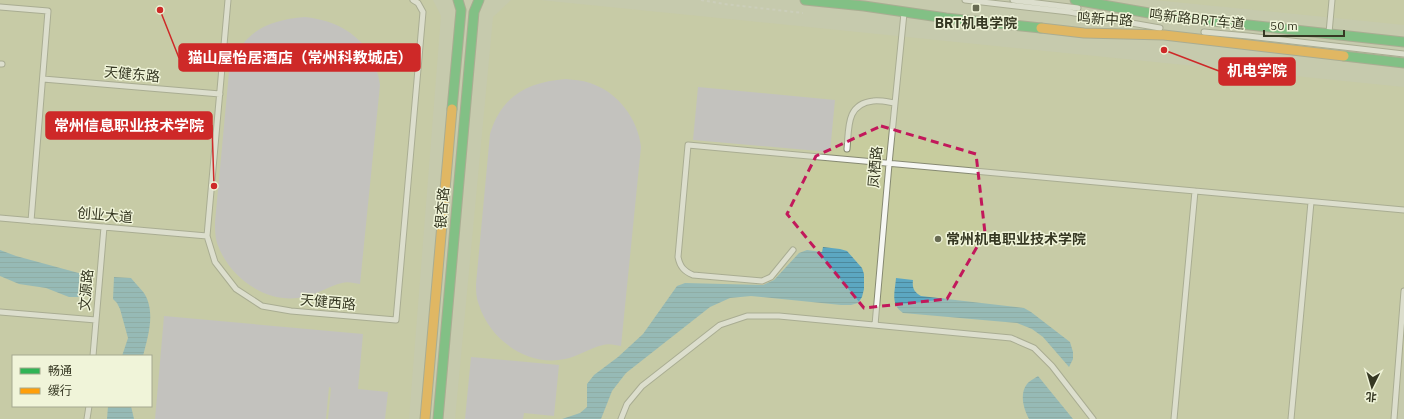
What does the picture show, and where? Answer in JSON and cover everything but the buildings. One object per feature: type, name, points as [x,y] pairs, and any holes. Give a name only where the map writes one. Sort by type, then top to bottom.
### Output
[{"type":"main road","name":"银杏路","points":[[425,419],[461,17],[461,10],[458,0]]},
{"type":"main road","name":"银杏路","points":[[438,419],[474,12],[479,0]]},
{"type":"main road","name":"鸣新中路","points":[[805,0],[1084,33],[1164,35],[1404,63]]},
{"type":"main road","name":"凤栖路","points":[[902,0],[904,12]]},
{"type":"main road","name":"凤栖路","points":[[904,12],[906,0]]},
{"type":"main road","name":"鸣新中路","points":[[1075,0],[1166,16],[1404,42]]},
{"type":"lane","name":"天健西路","points":[[228,0],[207,236],[215,262],[236,289],[262,306],[291,311],[396,320],[423,12],[418,3],[413,0]]},
{"type":"lane","name":"鸣新路BRT车道","points":[[965,0],[1069,12],[1164,29]]},
{"type":"lane","points":[[1013,0],[1090,10]]},
{"type":"lane","points":[[1329,34],[1332,0]]},
{"type":"lane","points":[[0,7],[48,11],[31,221]]},
{"type":"lane","name":"凤栖路","points":[[875,325],[904,12]]},
{"type":"lane","name":"鸣新路BRT车道","points":[[1134,16],[1164,21],[1404,49]]},
{"type":"lane","name":"鸣新路BRT车道","points":[[1194,32],[1248,36],[1404,54]]},
{"type":"lane","name":"天健东路","points":[[43,78],[220,94]]},
{"type":"lane","points":[[847,149],[850,119],[854,109],[862,104],[873,101],[895,103]]},
{"type":"lane","points":[[793,250],[771,277],[762,281],[694,275],[686,272],[680,266],[678,257],[688,145],[1404,210]]},
{"type":"lane","points":[[1174,419],[1195,191]]},
{"type":"lane","points":[[1291,419],[1311,202]]},
{"type":"lane","name":"创业大道","points":[[0,218],[207,236]]},
{"type":"lane","name":"文源路","points":[[93,355],[104,227]]},
{"type":"lane","points":[[1394,419],[1404,291]]},
{"type":"lane","points":[[0,312],[96,320]]},
{"type":"lane","points":[[621,419],[626,404],[642,386],[720,325],[747,316],[779,316],[1011,338],[1034,348],[1052,366],[1093,419]]},
{"type":"lane","points":[[88,419],[89,407]]},
{"type":"highlighted area","points":[[881,126],[976,154],[985,233],[947,299],[864,308],[787,214],[816,156]]},
{"type":"shaded area","points":[[0,0],[433,0],[441,16],[409,419],[0,419]]},
{"type":"shaded area","name":"常州机电职业技术学院","points":[[511,0],[540,0],[1404,87],[1404,347],[1398,419],[455,419],[493,17]]},
{"type":"shaded area","points":[[1154,0],[1404,0],[1404,25]]},
{"type":"shaded area","points":[[305,17],[320,19],[333,24],[345,29],[356,37],[372,58],[377,70],[380,85],[360,284],[344,282],[309,296],[290,298],[276,297],[263,293],[240,278],[230,267],[216,241],[215,222],[229,72],[240,47],[257,31],[278,21]]},
{"type":"shaded area","points":[[566,79],[590,83],[600,87],[618,100],[625,108],[636,126],[641,147],[621,346],[605,344],[570,358],[551,360],[538,359],[524,355],[501,340],[484,318],[477,300],[476,284],[490,134],[495,121],[509,100],[528,87],[540,83]]},
{"type":"shaded area","points":[[698,87],[835,100],[830,152],[693,140]]},
{"type":"shaded area","points":[[164,316],[363,334],[358,389],[388,392],[385,419],[328,419],[331,388],[329,387],[326,419],[155,419]]},
{"type":"shaded area","points":[[471,357],[559,365],[554,416],[524,413],[523,419],[465,419]]},
{"type":"water","points":[[823,247],[847,251],[862,268],[864,274],[864,289],[862,297],[858,303],[841,305],[751,296],[730,298],[710,307],[626,373],[612,391],[601,419],[562,419],[580,413],[587,407],[587,384],[594,375],[618,357],[643,334],[677,286],[685,283],[763,285],[774,280],[799,253],[807,250],[822,252]]},
{"type":"water","points":[[0,250],[16,256],[86,275],[84,297],[69,297],[46,288],[19,284],[0,276]]},
{"type":"water","points":[[114,277],[131,278],[148,300],[150,308],[150,324],[143,355],[122,355],[128,338],[120,309],[113,299]]},
{"type":"water","points":[[896,278],[913,280],[914,290],[921,296],[1024,308],[1070,342],[1073,352],[1073,359],[1069,367],[1043,337],[1032,329],[1017,323],[903,313],[896,306],[894,297]]},
{"type":"water","points":[[1038,376],[1073,419],[1029,419],[1024,407],[1023,392],[1028,383]]},
{"type":"water","points":[[108,407],[131,407],[134,419],[107,419]]},
{"type":"traffic: fast","points":[[452,109],[461,10],[458,0]]},
{"type":"traffic: fast","points":[[438,419],[474,12],[479,0]]},
{"type":"traffic: fast","points":[[805,0],[864,6],[946,18],[1041,28]]},
{"type":"traffic: fast","points":[[1075,0],[1166,16],[1404,42]]},
{"type":"traffic: fast","points":[[1344,56],[1404,63]]},
{"type":"traffic: slow","points":[[1041,28],[1084,33],[1164,35],[1344,56]]},
{"type":"traffic: slow","points":[[425,419],[452,109]]},
{"type":"place","name":"BRT机电学院","points":[[976,8]]},
{"type":"place","name":"猫山屋怡居酒店（常州科教城店）","points":[[160,10]]},
{"type":"place","name":"机电学院","points":[[1164,50]]},
{"type":"place","name":"常州信息职业技术学院","points":[[214,186]]},
{"type":"place","name":"常州机电职业技术学院","points":[[938,239]]}]
